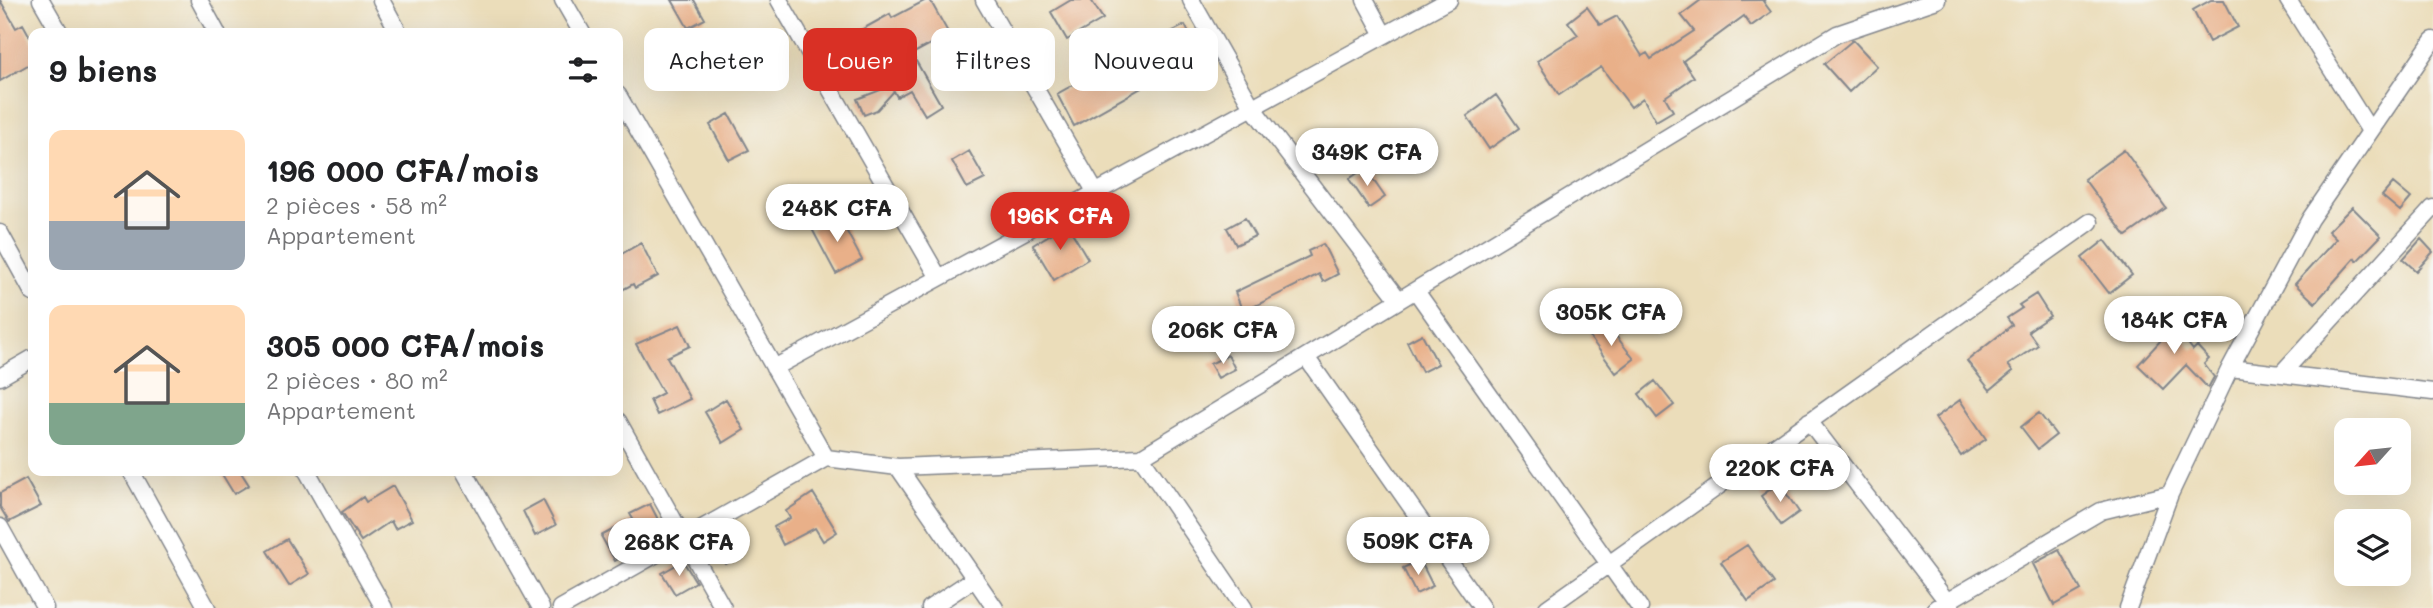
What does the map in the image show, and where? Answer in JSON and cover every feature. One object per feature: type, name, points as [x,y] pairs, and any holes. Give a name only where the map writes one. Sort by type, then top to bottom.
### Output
[{"type":"street","points":[[41,0],[57,28]]},
{"type":"street","points":[[199,0],[214,28]]},
{"type":"street","points":[[381,0],[396,28]]},
{"type":"street","points":[[779,0],[939,278]]},
{"type":"street","points":[[984,0],[1096,193]]},
{"type":"street","points":[[1191,0],[1252,107],[1399,300]]},
{"type":"street","points":[[1364,0],[1384,35]]},
{"type":"street","points":[[774,368],[1449,0]]},
{"type":"street","points":[[561,608],[826,458],[898,467],[1141,457],[1837,34],[1937,0]]},
{"type":"street","points":[[2288,0],[2370,131]]},
{"type":"street","points":[[566,1],[580,28]]},
{"type":"street","points":[[2128,608],[2170,494],[2230,368],[2310,219],[2433,40]]},
{"type":"street","points":[[623,104],[826,458]]},
{"type":"street","points":[[2281,374],[2433,208]]},
{"type":"street","points":[[1547,608],[2090,222]]},
{"type":"street","points":[[0,233],[28,284]]},
{"type":"street","points":[[1416,290],[1640,608]]},
{"type":"street","points":[[1306,357],[1482,608]]},
{"type":"street","points":[[0,377],[28,361]]},
{"type":"street","points":[[2230,368],[2433,392]]},
{"type":"street","points":[[1809,421],[1945,606],[2101,511],[2170,494]]},
{"type":"street","points":[[623,430],[723,608]]},
{"type":"street","points":[[1141,457],[1244,608]]},
{"type":"street","points":[[898,467],[995,608]]},
{"type":"street","points":[[134,476],[207,608]]},
{"type":"street","points":[[310,476],[384,608]]},
{"type":"street","points":[[467,476],[541,608]]},
{"type":"street","points":[[0,527],[45,608]]},
{"type":"street","points":[[930,608],[975,578]]},
{"type":"building","points":[[0,0],[16,28],[23,24],[28,33],[28,65],[0,81]]},
{"type":"building","points":[[672,0],[694,0],[705,19],[688,28]]},
{"type":"building","points":[[930,0],[946,28],[931,28],[931,44],[917,51],[917,28],[865,28],[890,14],[892,18]]},
{"type":"building","points":[[1071,0],[1091,0],[1103,19],[1088,28],[1069,28],[1067,40],[1051,12]]},
{"type":"building","points":[[1701,0],[1765,0],[1763,1],[1771,12],[1751,26],[1744,16],[1683,61],[1694,77],[1665,97],[1673,111],[1656,121],[1643,98],[1631,107],[1601,67],[1559,95],[1537,61],[1578,35],[1568,22],[1587,7],[1600,25],[1617,16],[1642,56],[1647,53],[1651,59],[1694,31],[1681,15]]},
{"type":"building","points":[[2211,0],[2224,0],[2238,27],[2209,42],[2193,10]]},
{"type":"building","points":[[1853,40],[1877,66],[1849,92],[1824,64]]},
{"type":"building","points":[[917,63],[941,105],[925,115],[911,91],[917,91]]},
{"type":"building","points":[[1069,87],[1069,91],[1136,91],[1074,126],[1057,94]]},
{"type":"building","points":[[878,91],[894,91],[877,110],[864,115],[857,99]]},
{"type":"building","points":[[894,91],[908,91],[897,97]]},
{"type":"building","points":[[1496,95],[1519,128],[1489,149],[1467,116]]},
{"type":"building","points":[[729,114],[749,150],[729,160],[710,125]]},
{"type":"building","points":[[2124,150],[2166,208],[2126,236],[2084,179]]},
{"type":"building","points":[[969,151],[985,179],[967,188],[952,161]]},
{"type":"building","points":[[1365,168],[1385,197],[1369,208],[1349,179]]},
{"type":"building","points":[[2393,183],[2411,198],[2400,211],[2382,196]]},
{"type":"building","points":[[2352,207],[2381,236],[2357,261],[2355,258],[2315,303],[2295,284],[2336,239],[2328,231]]},
{"type":"building","points":[[838,215],[862,260],[836,274],[812,229]]},
{"type":"building","points":[[1245,218],[1255,236],[1236,245],[1227,228]]},
{"type":"building","points":[[1067,224],[1088,259],[1054,280],[1033,245]]},
{"type":"building","points":[[2421,239],[2433,252],[2416,271],[2403,259]]},
{"type":"building","points":[[2105,240],[2132,275],[2109,293],[2082,258]]},
{"type":"building","points":[[641,243],[658,276],[635,288],[633,284],[623,289],[623,253]]},
{"type":"building","points":[[1323,244],[1338,274],[1323,282],[1319,274],[1243,312],[1235,292],[1310,256],[1308,251]]},
{"type":"building","points":[[2036,294],[2050,316],[2028,331],[2038,345],[2008,365],[2013,371],[1990,390],[1967,361],[2012,325],[2007,318],[2022,308],[2019,305]]},
{"type":"building","points":[[2163,311],[2193,350],[2197,346],[2209,359],[2204,364],[2214,377],[2208,388],[2186,365],[2163,389],[2138,365],[2163,338],[2150,321]]},
{"type":"building","points":[[1606,323],[1634,359],[1616,373],[1589,336]]},
{"type":"building","points":[[680,325],[690,346],[667,357],[690,399],[657,415],[650,400],[663,393],[636,344]]},
{"type":"building","points":[[1422,334],[1438,364],[1422,372],[1407,342]]},
{"type":"building","points":[[1228,355],[1235,369],[1218,378],[1210,364]]},
{"type":"building","points":[[1655,381],[1674,405],[1657,418],[1639,394]]},
{"type":"building","points":[[726,399],[744,430],[723,443],[705,412]]},
{"type":"building","points":[[1960,400],[1986,439],[1961,456],[1935,418]]},
{"type":"building","points":[[2039,413],[2056,435],[2038,449],[2021,427]]},
{"type":"building","points":[[223,476],[243,476],[249,485],[234,494]]},
{"type":"building","points":[[26,479],[41,506],[9,522],[0,507],[0,493]]},
{"type":"building","points":[[1779,483],[1799,512],[1781,525],[1761,496]]},
{"type":"building","points":[[393,486],[412,520],[395,529],[391,521],[361,541],[342,512],[363,497],[366,502]]},
{"type":"building","points":[[813,493],[837,532],[823,541],[815,528],[783,545],[774,527],[790,518],[786,511]]},
{"type":"building","points":[[543,500],[556,525],[535,536],[523,511]]},
{"type":"building","points":[[650,504],[665,533],[615,561],[601,536],[633,519],[630,514]]},
{"type":"building","points":[[733,532],[745,550],[726,564],[714,546]]},
{"type":"building","points":[[287,539],[309,574],[289,586],[267,551]]},
{"type":"building","points":[[1747,545],[1774,583],[1748,601],[1721,562]]},
{"type":"building","points":[[2059,550],[2081,590],[2054,605],[2033,564]]},
{"type":"building","points":[[1420,560],[1433,586],[1416,594],[1403,568]]},
{"type":"building","points":[[683,561],[696,582],[675,594],[662,573]]}]
